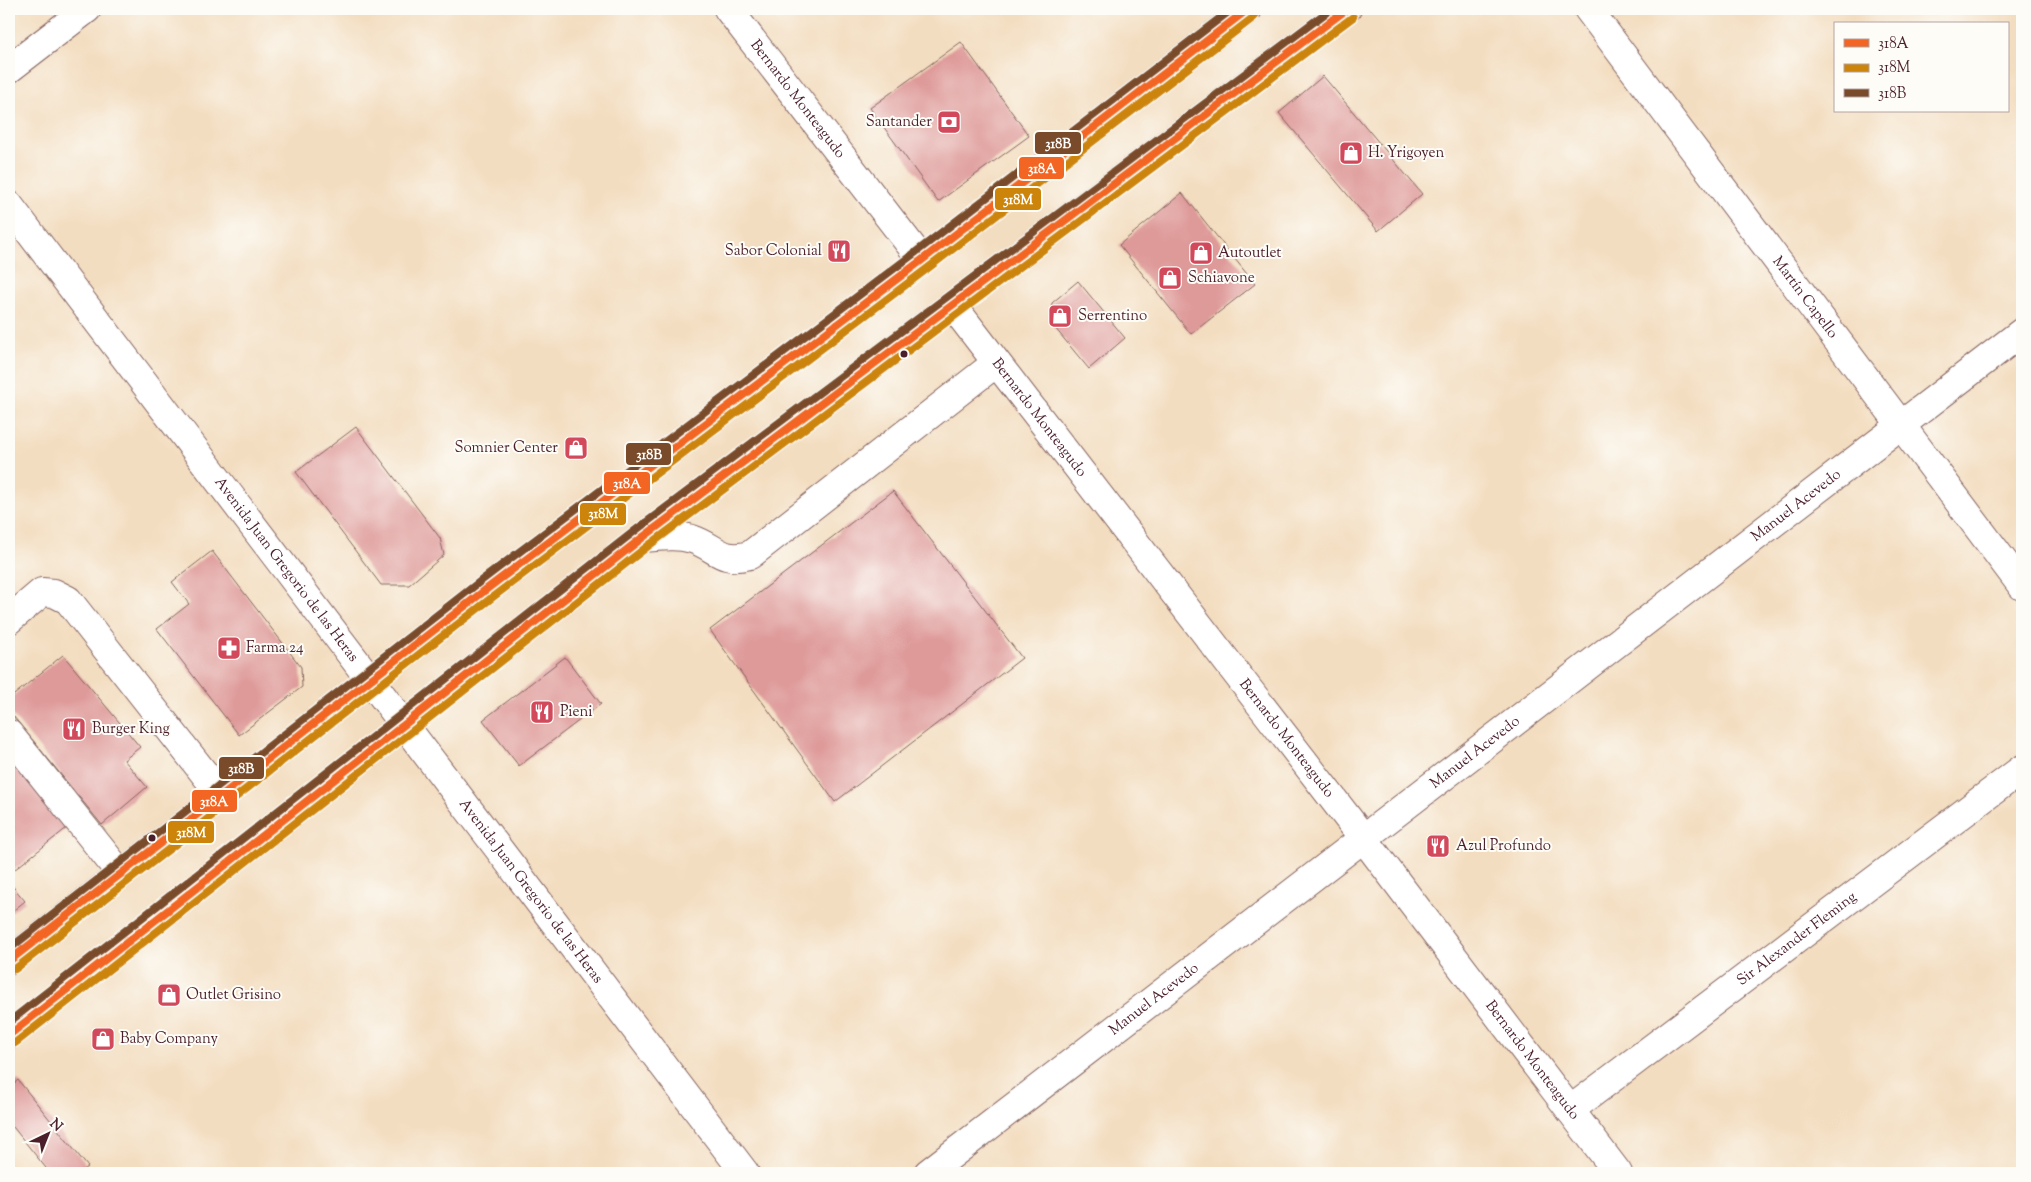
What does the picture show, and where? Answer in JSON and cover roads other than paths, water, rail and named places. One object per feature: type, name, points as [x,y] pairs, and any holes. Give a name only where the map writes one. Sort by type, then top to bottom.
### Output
[{"type":"main road","points":[[9,961],[370,680],[1248,9]]},
{"type":"main road","points":[[9,1035],[642,538],[1347,9]]},
{"type":"street","points":[[9,68],[87,9]]},
{"type":"street","name":"Bernardo Monteagudo","points":[[728,9],[922,260]]},
{"type":"street","name":"Martín Capello","points":[[1588,9],[2022,586]]},
{"type":"street","name":"Avenida Juan Gregorio de las Heras","points":[[9,205],[745,1173]]},
{"type":"street","name":"Bernardo Monteagudo","points":[[953,306],[1364,839],[1618,1173]]},
{"type":"street","name":"Manuel Acevedo","points":[[928,1173],[2022,332]]},
{"type":"street","points":[[642,538],[675,536],[694,540],[723,556],[737,558],[750,554],[996,363]]},
{"type":"street","points":[[9,620],[42,592],[54,593],[68,600],[222,796]]},
{"type":"street","points":[[9,734],[121,874]]},
{"type":"street","name":"Sir Alexander Fleming","points":[[1570,1110],[2022,769]]},
{"type":"place","name":"Santander","points":[[949,122]]},
{"type":"place","name":"H. Yrigoyen","points":[[1351,153]]},
{"type":"place","name":"Sabor Colonial","points":[[839,251]]},
{"type":"place","name":"Autoutlet","points":[[1201,253]]},
{"type":"place","name":"Schiavone","points":[[1170,278]]},
{"type":"place","name":"Serrentino","points":[[1060,316]]},
{"type":"place","name":"Somnier Center","points":[[576,448]]},
{"type":"place","name":"Farma 24","points":[[229,648]]},
{"type":"place","name":"Pieni","points":[[542,712]]},
{"type":"place","name":"Burger King","points":[[74,729]]},
{"type":"place","name":"Azul Profundo","points":[[1438,846]]},
{"type":"place","name":"Outlet Grisino","points":[[169,995]]},
{"type":"place","name":"Baby Company","points":[[103,1039]]}]
